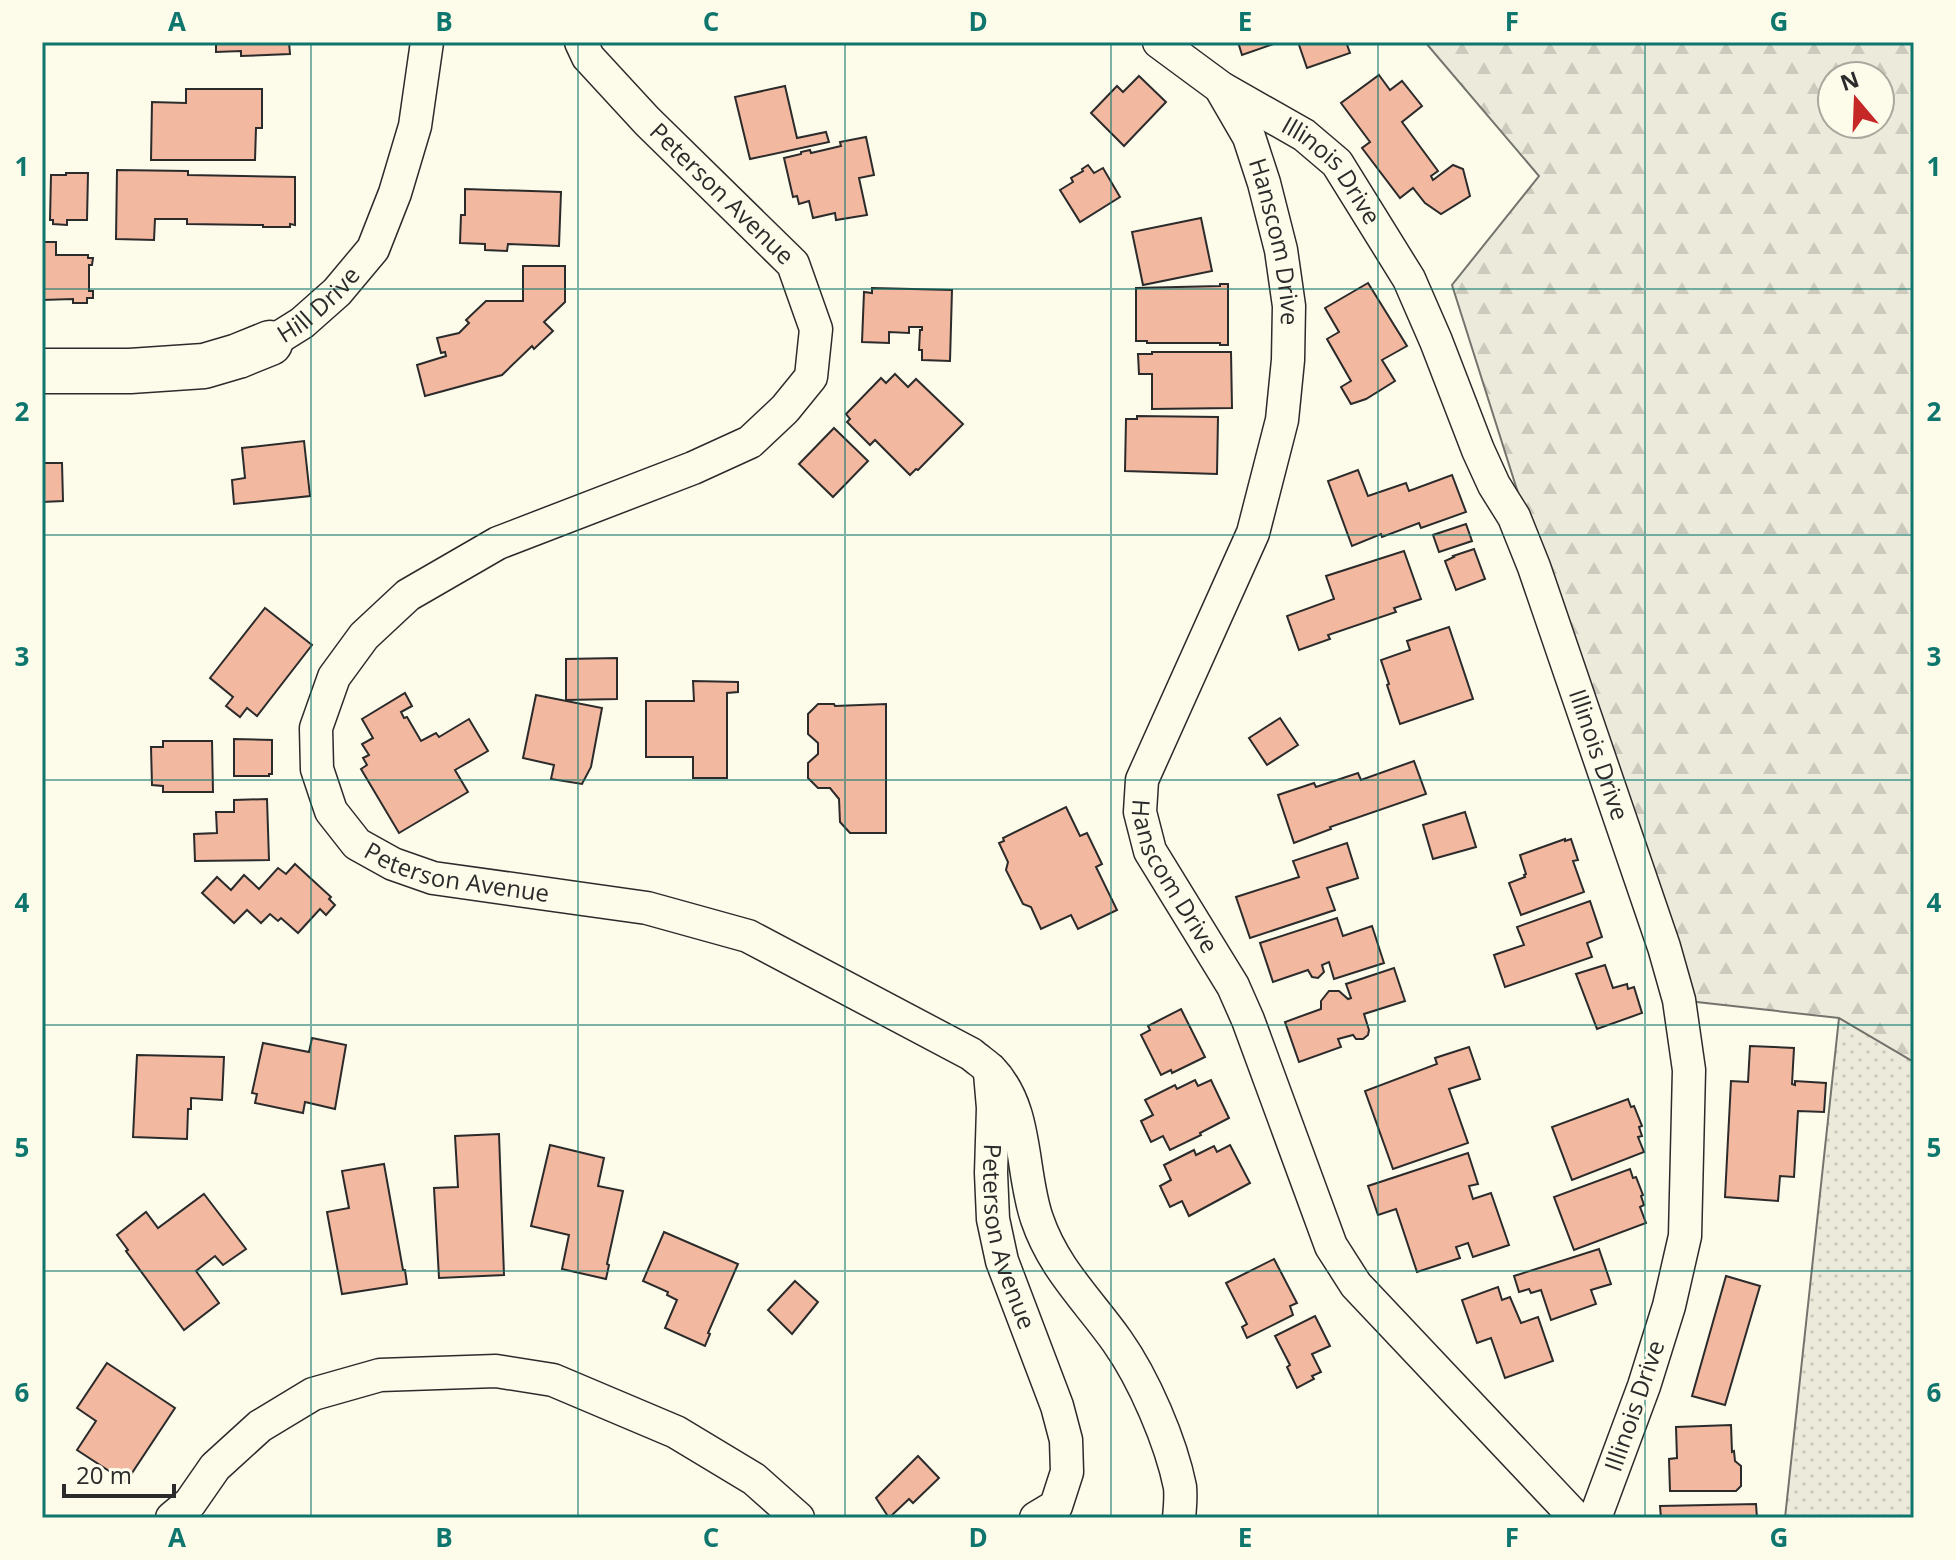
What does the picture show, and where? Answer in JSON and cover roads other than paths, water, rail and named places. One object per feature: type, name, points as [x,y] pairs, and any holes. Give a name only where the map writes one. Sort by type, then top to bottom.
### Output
[{"type":"street","name":"Hill Drive","points":[[42,371],[130,371],[204,366],[270,343],[302,323],[337,292],[373,249],[395,193],[415,126],[427,42]]},
{"type":"street","name":"Peterson Avenue","points":[[581,42],[588,57],[647,121],[793,264],[816,329],[811,377],[785,409],[750,442],[693,468],[498,543],[408,595],[364,636],[334,677],[316,728],[317,769],[331,811],[357,844],[393,864],[433,878],[647,908],[748,936],[971,1054],[990,1069],[993,1219],[1002,1261],[1057,1406],[1066,1440],[1067,1472],[1056,1506],[1036,1518]]},
{"type":"street","name":"Hanscom Drive","points":[[1159,42],[1220,87],[1249,137],[1281,250],[1289,306],[1282,420],[1253,533],[1142,780],[1140,812],[1150,851],[1233,986],[1331,1246],[1356,1285],[1576,1518]]},
{"type":"street","name":"Illinois Drive","points":[[1220,87],[1304,135],[1337,163],[1409,279],[1478,450],[1494,485],[1514,517],[1534,567],[1664,947],[1679,1000],[1689,1070],[1685,1236],[1669,1306],[1648,1373],[1595,1518]]},
{"type":"street","points":[[990,1069],[1009,1095],[1020,1129],[1032,1205],[1044,1241],[1062,1271],[1117,1341],[1153,1407],[1180,1490],[1179,1518]]},
{"type":"street","points":[[172,1518],[190,1503],[215,1467],[260,1426],[313,1394],[380,1375],[496,1371],[553,1380],[676,1432],[754,1479],[798,1518]]}]
